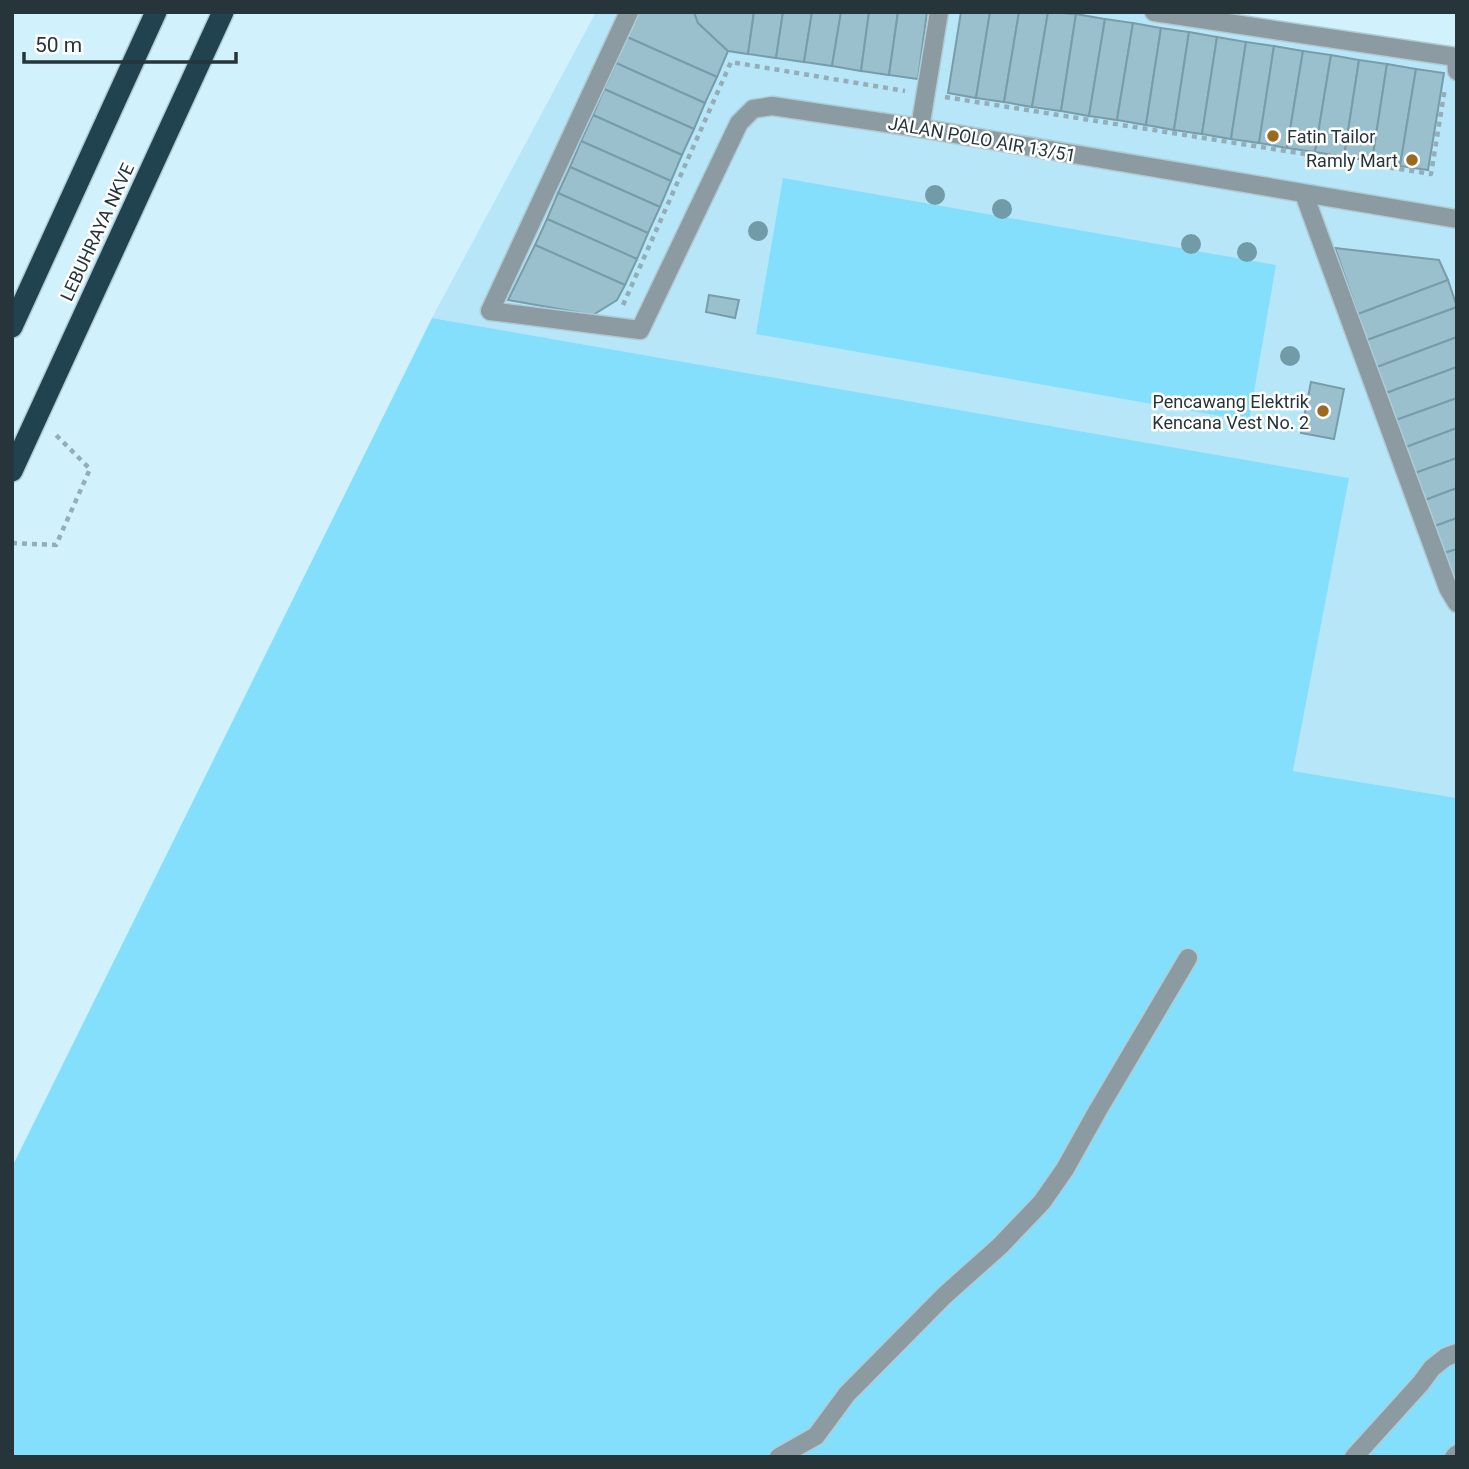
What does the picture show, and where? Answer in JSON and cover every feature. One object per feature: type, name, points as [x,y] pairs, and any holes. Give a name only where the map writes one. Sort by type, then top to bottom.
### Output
[{"type":"highway","name":"LEBUHRAYA NKVE","points":[[12,327],[156,12]]},
{"type":"highway","name":"LEBUHRAYA NKVE","points":[[12,471],[223,12]]},
{"type":"street","name":"JALAN POLO AIR 13/51","points":[[629,12],[490,311],[640,330],[739,123],[752,109],[772,106],[920,128],[1457,219]]},
{"type":"street","points":[[920,128],[939,12]]},
{"type":"street","points":[[1154,12],[1456,61]]},
{"type":"street","points":[[1304,194],[1448,588],[1457,603]]},
{"type":"street","points":[[779,1457],[816,1436],[847,1394],[945,1295],[1000,1247],[1042,1202],[1065,1169],[1188,958]]},
{"type":"street","points":[[1353,1457],[1432,1368],[1457,1353]]},
{"type":"path","points":[[12,543],[56,545],[90,469],[38,416]]},
{"type":"shaded area","points":[[596,12],[1193,12],[1457,56],[1457,798],[1293,771],[1348,478],[432,318]]},
{"type":"shaded area","points":[[783,178],[1276,265],[1249,421],[756,334]]},
{"type":"shaded area","points":[[432,318],[1349,478],[1293,771],[1457,798],[1457,1457],[12,1457],[12,1167]]},
{"type":"building","points":[[639,12],[694,12],[698,23],[728,51],[717,77],[627,37]]},
{"type":"building","points":[[694,12],[754,12],[748,54],[728,51],[698,23]]},
{"type":"building","points":[[754,12],[783,12],[776,58],[748,54]]},
{"type":"building","points":[[783,12],[812,12],[804,62],[776,58]]},
{"type":"building","points":[[812,12],[841,12],[832,66],[804,62]]},
{"type":"building","points":[[841,12],[869,12],[861,71],[832,66]]},
{"type":"building","points":[[869,12],[898,12],[889,75],[861,71]]},
{"type":"building","points":[[898,12],[927,12],[918,79],[889,75]]},
{"type":"building","points":[[961,12],[990,12],[976,98],[948,93]]},
{"type":"building","points":[[990,12],[1019,12],[1004,102],[976,98]]},
{"type":"building","points":[[1019,12],[1048,12],[1032,107],[1004,102]]},
{"type":"building","points":[[1048,12],[1076,14],[1061,111],[1032,107]]},
{"type":"building","points":[[1076,14],[1105,19],[1089,116],[1061,111]]},
{"type":"building","points":[[1105,19],[1133,23],[1117,120],[1089,116]]},
{"type":"building","points":[[1133,23],[1161,28],[1146,125],[1117,120]]},
{"type":"building","points":[[1161,28],[1189,32],[1174,130],[1146,125]]},
{"type":"building","points":[[1189,32],[1217,37],[1202,134],[1174,130]]},
{"type":"building","points":[[627,37],[717,77],[705,103],[616,63]]},
{"type":"building","points":[[1217,37],[1246,42],[1231,139],[1202,134]]},
{"type":"building","points":[[1246,42],[1274,46],[1259,143],[1231,139]]},
{"type":"building","points":[[1274,46],[1303,51],[1287,148],[1259,143]]},
{"type":"building","points":[[1303,51],[1331,55],[1315,152],[1287,148]]},
{"type":"building","points":[[1331,55],[1359,60],[1344,157],[1315,152]]},
{"type":"building","points":[[1359,60],[1387,64],[1372,161],[1344,157]]},
{"type":"building","points":[[616,63],[705,103],[694,129],[604,89]]},
{"type":"building","points":[[1387,64],[1416,69],[1400,166],[1372,161]]},
{"type":"building","points":[[1416,69],[1444,73],[1428,170],[1400,166]]},
{"type":"building","points":[[604,89],[694,129],[682,155],[593,115]]},
{"type":"building","points":[[593,115],[682,155],[671,181],[581,141]]},
{"type":"building","points":[[581,141],[671,181],[660,207],[570,167]]},
{"type":"building","points":[[570,167],[660,207],[648,233],[558,193]]},
{"type":"building","points":[[558,193],[648,233],[637,259],[547,219]]},
{"type":"building","points":[[547,219],[637,259],[625,285],[535,245]]},
{"type":"building","points":[[535,245],[625,285],[617,300],[593,315],[508,300]]},
{"type":"building","points":[[1335,248],[1439,260],[1448,280],[1358,314]]},
{"type":"building","points":[[1448,280],[1457,307],[1367,340],[1358,314]]},
{"type":"building","points":[[709,295],[739,300],[735,318],[706,312]]},
{"type":"building","points":[[1457,307],[1457,337],[1377,367],[1367,340]]},
{"type":"building","points":[[1457,337],[1457,367],[1386,393],[1377,367]]},
{"type":"building","points":[[1457,367],[1457,398],[1396,420],[1386,393]]},
{"type":"building","name":"Pencawang Elektrik Kencana Vest No. 2","points":[[1311,382],[1344,389],[1334,439],[1301,433]]},
{"type":"building","points":[[1457,398],[1457,428],[1406,447],[1396,420]]},
{"type":"building","points":[[1457,428],[1457,458],[1415,473],[1406,447]]},
{"type":"building","points":[[1457,458],[1457,488],[1425,500],[1415,473]]},
{"type":"building","points":[[1457,488],[1457,518],[1435,526],[1425,500]]},
{"type":"building","points":[[1457,518],[1457,549],[1444,553],[1435,526]]},
{"type":"building","points":[[1457,549],[1457,589],[1444,553]]},
{"type":"place","name":"Fatin Tailor","points":[[1273,136]]},
{"type":"place","name":"Ramly Mart","points":[[1412,160]]},
{"type":"place","name":"Pencawang Elektrik Kencana Vest No. 2","points":[[1323,411]]}]
